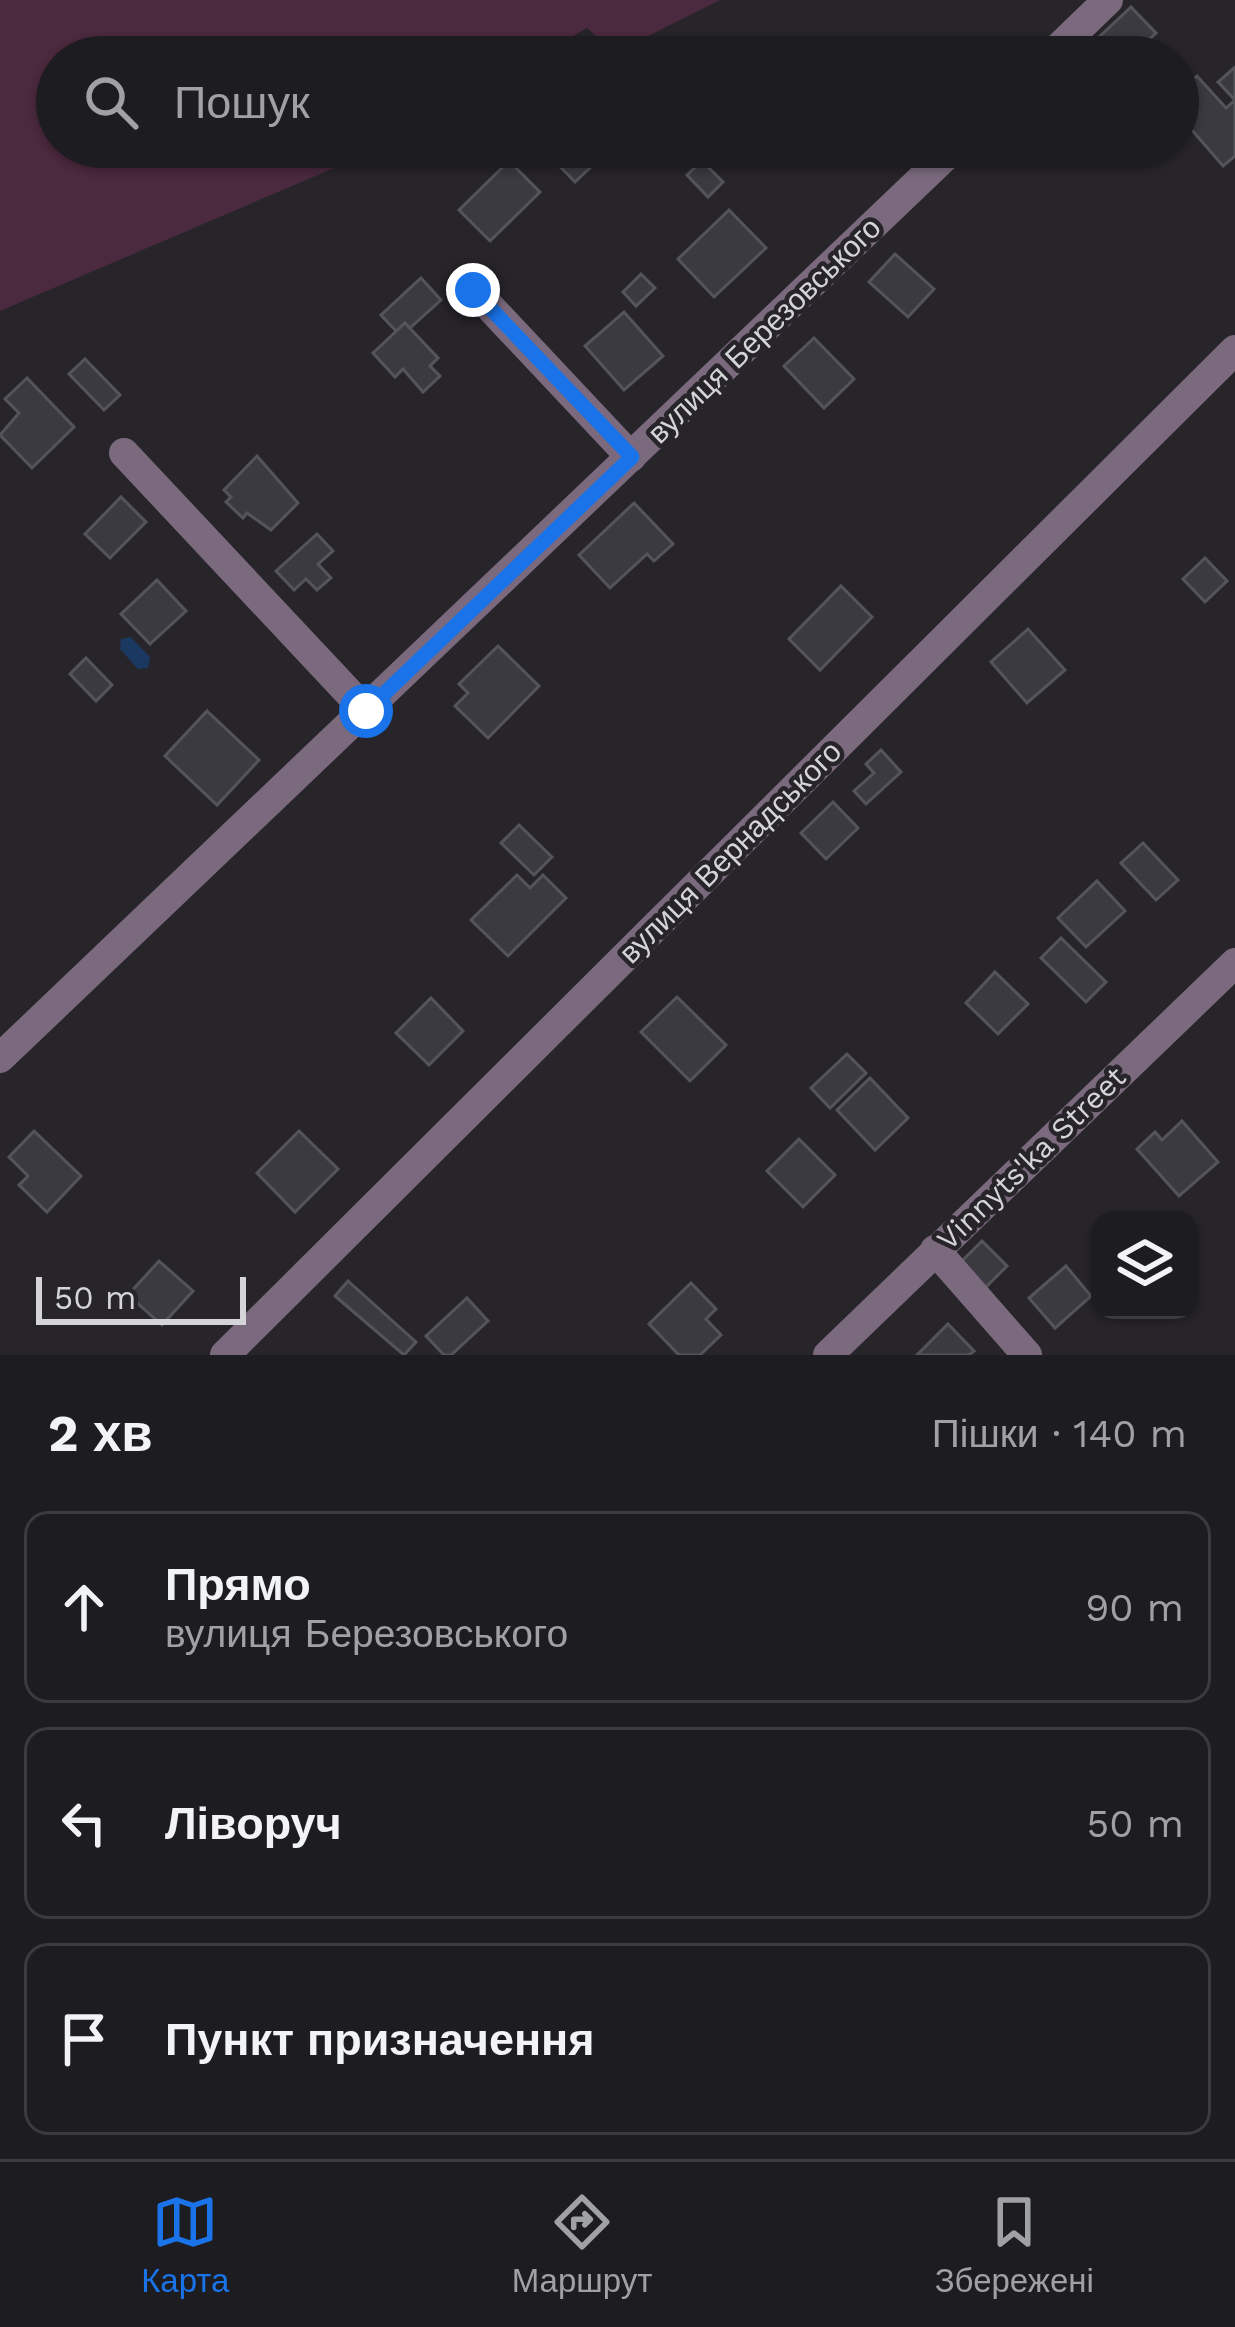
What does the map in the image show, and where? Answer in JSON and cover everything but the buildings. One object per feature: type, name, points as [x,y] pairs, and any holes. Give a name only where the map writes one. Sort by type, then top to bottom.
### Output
[{"type":"street","points":[[1071,36],[1108,0]]},
{"type":"street","name":"вулиця Березовського","points":[[0,1058],[933,168]]},
{"type":"street","points":[[473,290],[632,457]]},
{"type":"street","name":"вулиця Вернадського","points":[[225,1355],[1235,350]]},
{"type":"street","points":[[124,453],[366,711]]},
{"type":"street","name":"Vinnyts'ka Street","points":[[828,1355],[1235,963]]},
{"type":"street","points":[[934,1250],[1027,1355]]},
{"type":"shaded area","points":[[0,0],[720,0],[648,36],[596,36],[587,28],[573,36],[36,36],[36,168],[334,168],[0,311]]},
{"type":"water","points":[[131,637],[150,657],[148,668],[138,669],[120,649],[121,639]]},
{"type":"route","points":[[366,711],[632,457],[473,290]]}]
